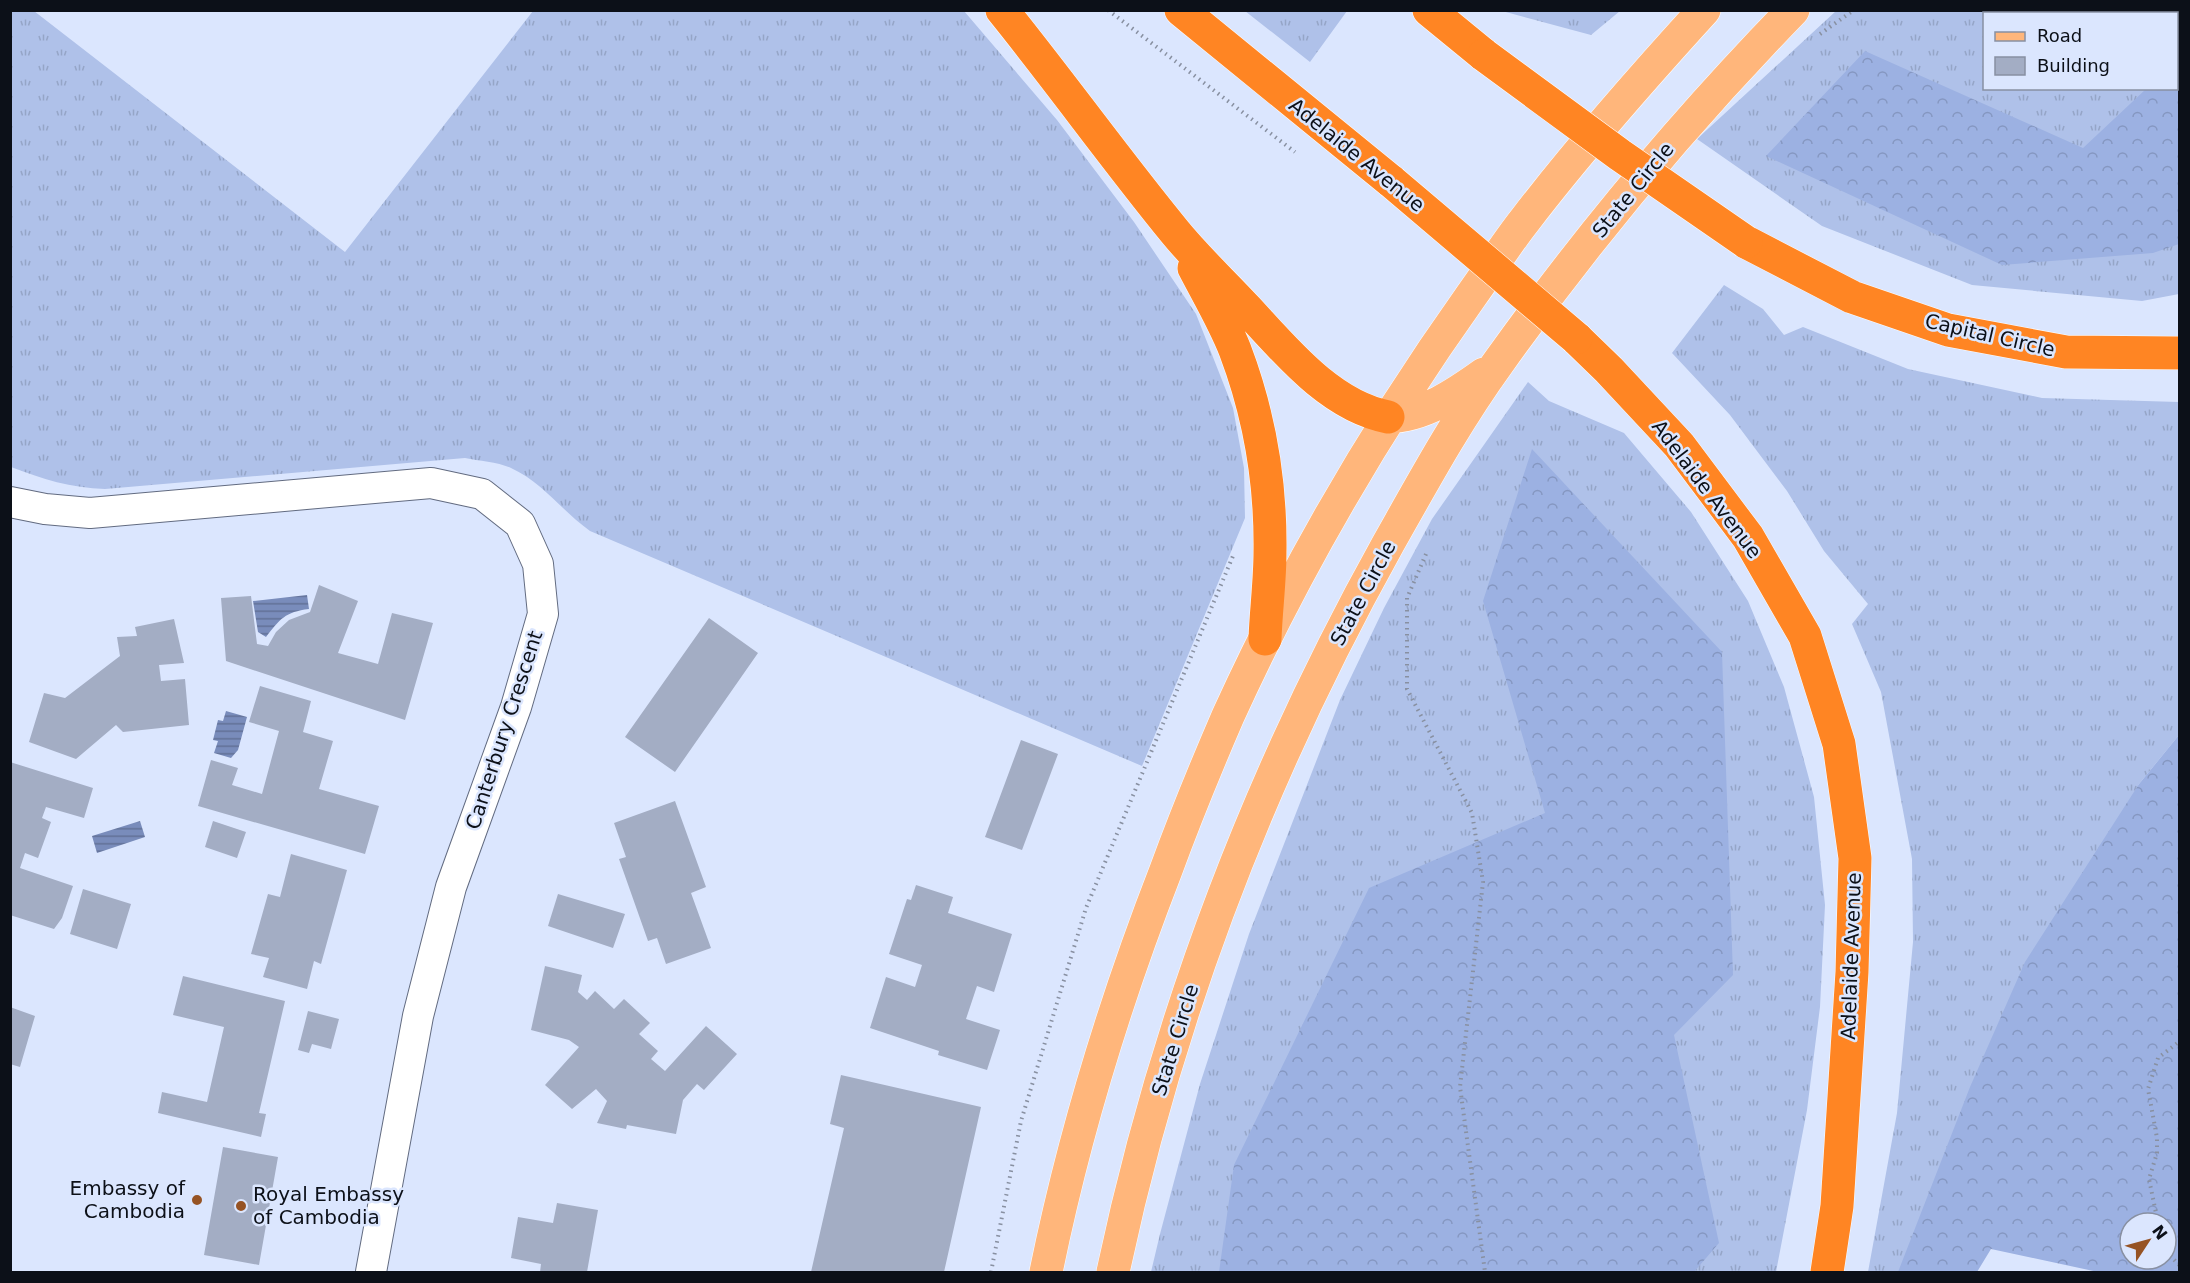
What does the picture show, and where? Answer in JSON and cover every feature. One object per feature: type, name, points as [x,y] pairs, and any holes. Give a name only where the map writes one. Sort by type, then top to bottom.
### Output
[{"type":"highway","points":[[1002,10],[1177,234],[1284,348],[1328,388],[1356,406],[1376,415],[1388,417]]},
{"type":"highway","name":"Adelaide Avenue","points":[[1181,10],[1392,182],[1576,338],[1609,370],[1679,445],[1748,537],[1804,636],[1839,744],[1855,858],[1852,972],[1837,1206],[1827,1272]]},
{"type":"highway","name":"Capital Circle","points":[[1429,10],[1484,55],[1620,155],[1746,242],[1852,297],[1948,330],[2066,352],[2180,354]]},
{"type":"highway","points":[[1177,234],[1234,348],[1255,410],[1263,447],[1269,513],[1270,552],[1265,639]]},
{"type":"main road","points":[[1046,1272],[1084,1113],[1134,953],[1192,802],[1228,716],[1265,639],[1342,495],[1388,417],[1429,355],[1524,221],[1628,93],[1704,10]]},
{"type":"main road","name":"State Circle","points":[[1113,1272],[1129,1196],[1172,1041],[1225,889],[1286,745],[1371,574],[1444,444],[1497,364],[1625,197],[1729,76],[1793,10]]},
{"type":"main road","points":[[1388,417],[1413,413],[1434,405],[1463,389],[1497,364]]},
{"type":"street","name":"Canterbury Crescent","points":[[10,502],[45,509],[90,513],[431,483],[482,494],[520,524],[538,564],[543,614],[516,707],[451,887],[418,1016],[371,1272]]},
{"type":"path","points":[[1108,10],[1303,158]]},
{"type":"path","points":[[1430,546],[1407,598],[1407,689],[1472,813],[1483,882],[1460,1086],[1485,1272]]},
{"type":"path","points":[[2156,1211],[2149,1179],[2157,1153],[2157,1138],[2148,1089],[2158,1058],[2180,1041]]},
{"type":"green space","points":[[1620,10],[1591,35],[1502,11]]},
{"type":"green space","points":[[10,11],[34,11],[345,252],[533,11],[964,11],[1057,120],[1134,222],[1196,314],[1233,408],[1244,468],[1245,518],[1142,766],[590,531],[532,481],[500,464],[465,458],[105,489],[57,482],[11,467]]},
{"type":"green space","points":[[1245,11],[1347,11],[1310,62]]},
{"type":"green space","points":[[1836,11],[2179,11],[2179,294],[2142,301],[1972,285],[1822,226],[1697,139]]},
{"type":"green space","points":[[1865,51],[2083,148],[2145,90],[2178,90],[2179,57],[2179,244],[2153,253],[2002,265],[1766,156]]},
{"type":"green space","points":[[1724,285],[1763,309],[1784,335],[1803,327],[1908,369],[2042,398],[2179,402],[2179,735],[2139,784],[1899,1272],[1868,1272],[1897,1113],[1913,942],[1912,859],[1881,692],[1852,624],[1868,604],[1824,551],[1787,491],[1730,415],[1672,353]]},
{"type":"green space","points":[[1528,382],[1549,401],[1624,433],[1691,512],[1748,601],[1784,687],[1814,797],[1825,905],[1820,1007],[1807,1110],[1776,1272],[1151,1272],[1200,1084],[1249,934],[1340,700],[1384,608],[1432,519]]},
{"type":"green space","points":[[1532,449],[1722,652],[1733,975],[1674,1035],[1719,1243],[1694,1272],[1219,1272],[1234,1165],[1369,888],[1545,813],[1483,601]]},
{"type":"green space","points":[[2179,735],[2179,1272],[2098,1272],[1991,1249],[1977,1272],[1898,1272],[1970,1087],[2025,962],[2139,784]]},
{"type":"shaded area","points":[[307,595],[309,609],[284,617],[266,637],[258,632],[253,601]]},
{"type":"shaded area","points":[[226,711],[247,717],[238,750],[231,758],[214,753],[218,741],[213,740],[218,720],[223,721]]},
{"type":"shaded area","points":[[140,821],[145,837],[97,853],[92,836]]},
{"type":"building","points":[[319,585],[358,601],[338,653],[378,664],[392,613],[433,623],[405,720],[226,661],[221,598],[251,596],[257,644],[268,646],[276,632],[289,620],[310,612]]},
{"type":"building","points":[[709,618],[758,653],[675,772],[625,737]]},
{"type":"building","points":[[174,619],[184,663],[159,665],[161,681],[185,679],[189,725],[123,732],[116,725],[76,759],[29,742],[44,693],[65,698],[120,656],[117,637],[137,636],[135,627]]},
{"type":"building","points":[[260,686],[311,701],[303,732],[333,741],[319,789],[379,806],[365,854],[198,806],[211,760],[238,768],[232,785],[262,794],[279,731],[249,722]]},
{"type":"building","points":[[1021,740],[1058,754],[1022,850],[985,837]]},
{"type":"building","points":[[10,762],[93,788],[84,818],[46,807],[42,818],[51,822],[38,858],[25,853],[20,868],[73,886],[62,918],[54,929],[10,915]]},
{"type":"building","points":[[675,801],[706,887],[691,893],[711,948],[666,964],[657,938],[648,941],[619,859],[626,857],[614,823]]},
{"type":"building","points":[[213,821],[246,832],[237,858],[205,847]]},
{"type":"building","points":[[291,854],[347,870],[321,964],[314,961],[307,989],[263,977],[269,958],[251,954],[268,894],[280,897]]},
{"type":"building","points":[[916,885],[953,897],[948,913],[1012,934],[994,992],[977,986],[966,1019],[1000,1030],[987,1070],[938,1055],[939,1051],[870,1028],[886,977],[915,987],[922,965],[889,954],[907,899],[911,900]]},
{"type":"building","points":[[83,889],[131,904],[117,949],[70,934]]},
{"type":"building","points":[[558,894],[625,914],[613,948],[548,926]]},
{"type":"building","points":[[545,966],[582,975],[578,992],[587,1000],[595,991],[614,1009],[624,999],[650,1023],[639,1034],[658,1051],[651,1059],[665,1071],[706,1026],[737,1054],[704,1090],[697,1084],[683,1100],[676,1134],[627,1125],[626,1129],[597,1123],[607,1101],[596,1089],[572,1109],[545,1085],[579,1047],[569,1040],[531,1030]]},
{"type":"building","points":[[183,976],[285,1001],[259,1113],[266,1114],[261,1137],[158,1113],[162,1092],[207,1102],[224,1027],[173,1015]]},
{"type":"building","points":[[10,1007],[35,1016],[20,1067],[10,1064]]},
{"type":"building","points":[[308,1011],[339,1019],[331,1049],[312,1044],[309,1053],[298,1050]]},
{"type":"building","points":[[841,1075],[981,1107],[944,1272],[811,1272],[844,1128],[830,1124]]},
{"type":"building","name":"Royal Embassy of Cambodia","points":[[223,1147],[278,1157],[259,1265],[204,1255]]},
{"type":"building","points":[[557,1203],[598,1210],[587,1272],[540,1272],[541,1264],[511,1258],[518,1217],[553,1223]]},
{"type":"place","name":"Embassy of Cambodia","points":[[197,1200]]},
{"type":"place","name":"Royal Embassy of Cambodia","points":[[241,1206]]}]
